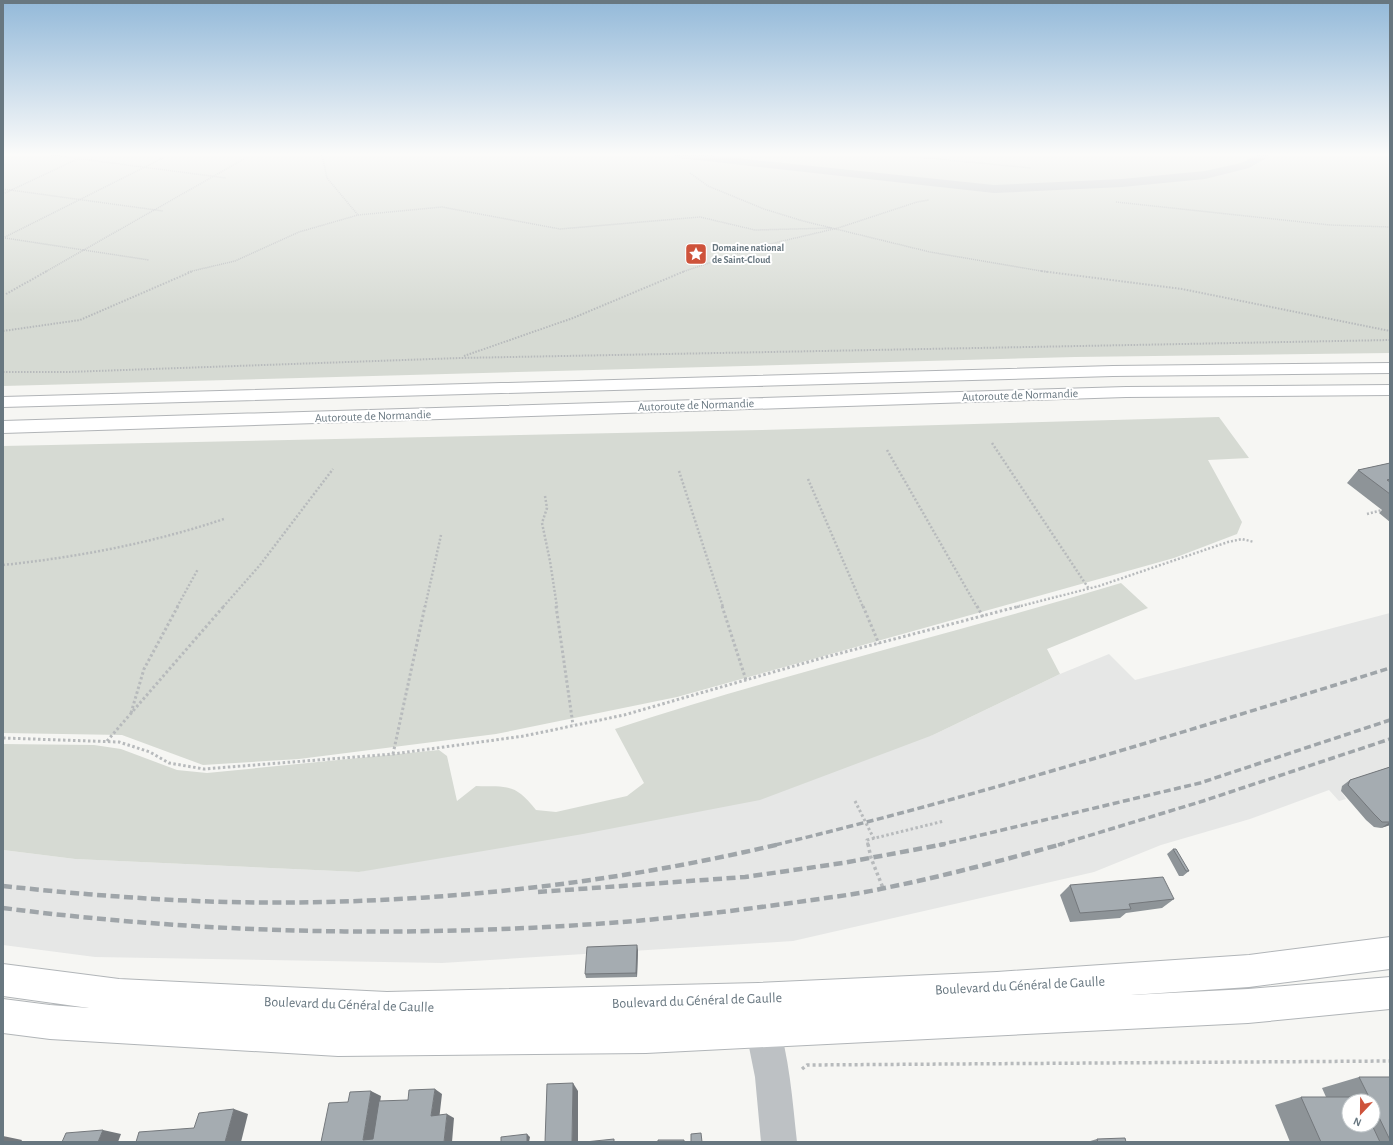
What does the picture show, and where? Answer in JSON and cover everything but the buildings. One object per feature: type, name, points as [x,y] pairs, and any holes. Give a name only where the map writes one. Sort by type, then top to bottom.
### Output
[{"type":"main road","name":"Autoroute de Normandie","points":[[3,402],[1113,371],[1390,368]]},
{"type":"main road","name":"Autoroute de Normandie","points":[[3,427],[1126,392],[1390,390]]},
{"type":"main road","name":"Boulevard du Général de Gaulle","points":[[3,1016],[50,1022],[338,1039],[646,1036],[760,1015],[996,988],[1249,971],[1390,953]]},
{"type":"main road","name":"Boulevard du Général de Gaulle","points":[[3,980],[119,995],[387,1009],[760,1015],[1248,1006],[1390,993]]},
{"type":"street","points":[[760,1015],[772,1077],[779,1142]]},
{"type":"path","points":[[3,238],[63,208]]},
{"type":"path","points":[[142,208],[162,211]]},
{"type":"path","points":[[6,294],[157,208]]},
{"type":"path","points":[[352,208],[358,215]]},
{"type":"path","points":[[3,331],[80,320],[188,272],[235,261],[299,232],[358,215],[427,208]]},
{"type":"path","points":[[450,208],[560,229],[700,217],[755,230],[838,228]]},
{"type":"path","points":[[763,208],[803,221],[838,228],[930,252],[1047,272],[1182,289],[1390,331]]},
{"type":"path","points":[[460,358],[573,318],[682,272],[757,247],[838,228],[897,208]]},
{"type":"path","points":[[1173,208],[1330,225],[1390,227]]},
{"type":"path","points":[[3,238],[149,260]]},
{"type":"path","points":[[3,372],[68,372],[460,358],[1390,340]]},
{"type":"path","points":[[992,443],[1089,589]]},
{"type":"path","points":[[887,450],[983,617]]},
{"type":"path","points":[[107,742],[260,565],[333,469]]},
{"type":"path","points":[[679,470],[746,680]]},
{"type":"path","points":[[808,480],[879,644]]},
{"type":"path","points":[[545,496],[547,508],[542,523],[550,561],[573,725]]},
{"type":"path","points":[[1367,514],[1382,510]]},
{"type":"path","points":[[3,565],[43,561],[139,544],[185,532],[224,519]]},
{"type":"path","points":[[394,754],[440,535]]},
{"type":"path","points":[[3,738],[119,742],[150,752],[169,763],[204,769],[394,754],[524,736],[624,715],[746,680],[1089,589],[1228,542],[1242,539],[1254,542]]},
{"type":"path","points":[[130,715],[144,668],[198,569]]},
{"type":"path","points":[[855,801],[874,839]]},
{"type":"path","points":[[883,888],[871,858],[867,840],[944,822]]},
{"type":"path","points":[[798,1076],[802,1069],[807,1065],[1390,1061]]},
{"type":"shaded area","name":"Domaine national de Saint-Cloud","points":[[3,208],[1390,208],[1390,353],[1075,357],[3,386]]},
{"type":"shaded area","points":[[1219,417],[1249,458],[1208,460],[1242,522],[1237,534],[1174,558],[677,697],[496,734],[299,759],[203,765],[122,735],[3,733],[3,446],[762,430]]},
{"type":"shaded area","points":[[1121,583],[1148,608],[1047,649],[1060,674],[933,735],[760,800],[583,834],[359,872],[75,859],[3,850],[3,744],[94,745],[121,749],[177,770],[207,773],[439,750],[447,756],[457,801],[476,786],[504,787],[510,788],[522,795],[536,810],[556,812],[627,796],[644,783],[615,729],[741,690],[995,620]]},
{"type":"shaded area","points":[[1390,613],[1390,770],[1342,786],[1341,791],[1346,799],[1339,801],[1329,790],[1250,819],[1161,845],[1094,872],[793,941],[442,963],[95,957],[3,945],[3,850],[75,859],[359,872],[933,735],[1060,674],[1109,654],[1135,680]]},
{"type":"railway","points":[[775,845],[853,826],[1007,784],[1161,739],[1390,668]]},
{"type":"railway","points":[[939,845],[1200,783],[1390,720]]},
{"type":"railway","points":[[1058,845],[1203,801],[1390,739]]},
{"type":"railway","points":[[3,886],[59,892],[170,900],[226,902],[366,901],[505,891],[574,882],[643,872],[780,844]]},
{"type":"railway","points":[[538,892],[745,877],[843,863],[945,844]]},
{"type":"railway","points":[[3,908],[160,924],[319,931],[477,930],[556,926],[699,915],[855,894],[952,873],[1062,844]]},
{"type":"place","name":"Domaine national de Saint-Cloud","points":[[696,254]]}]
